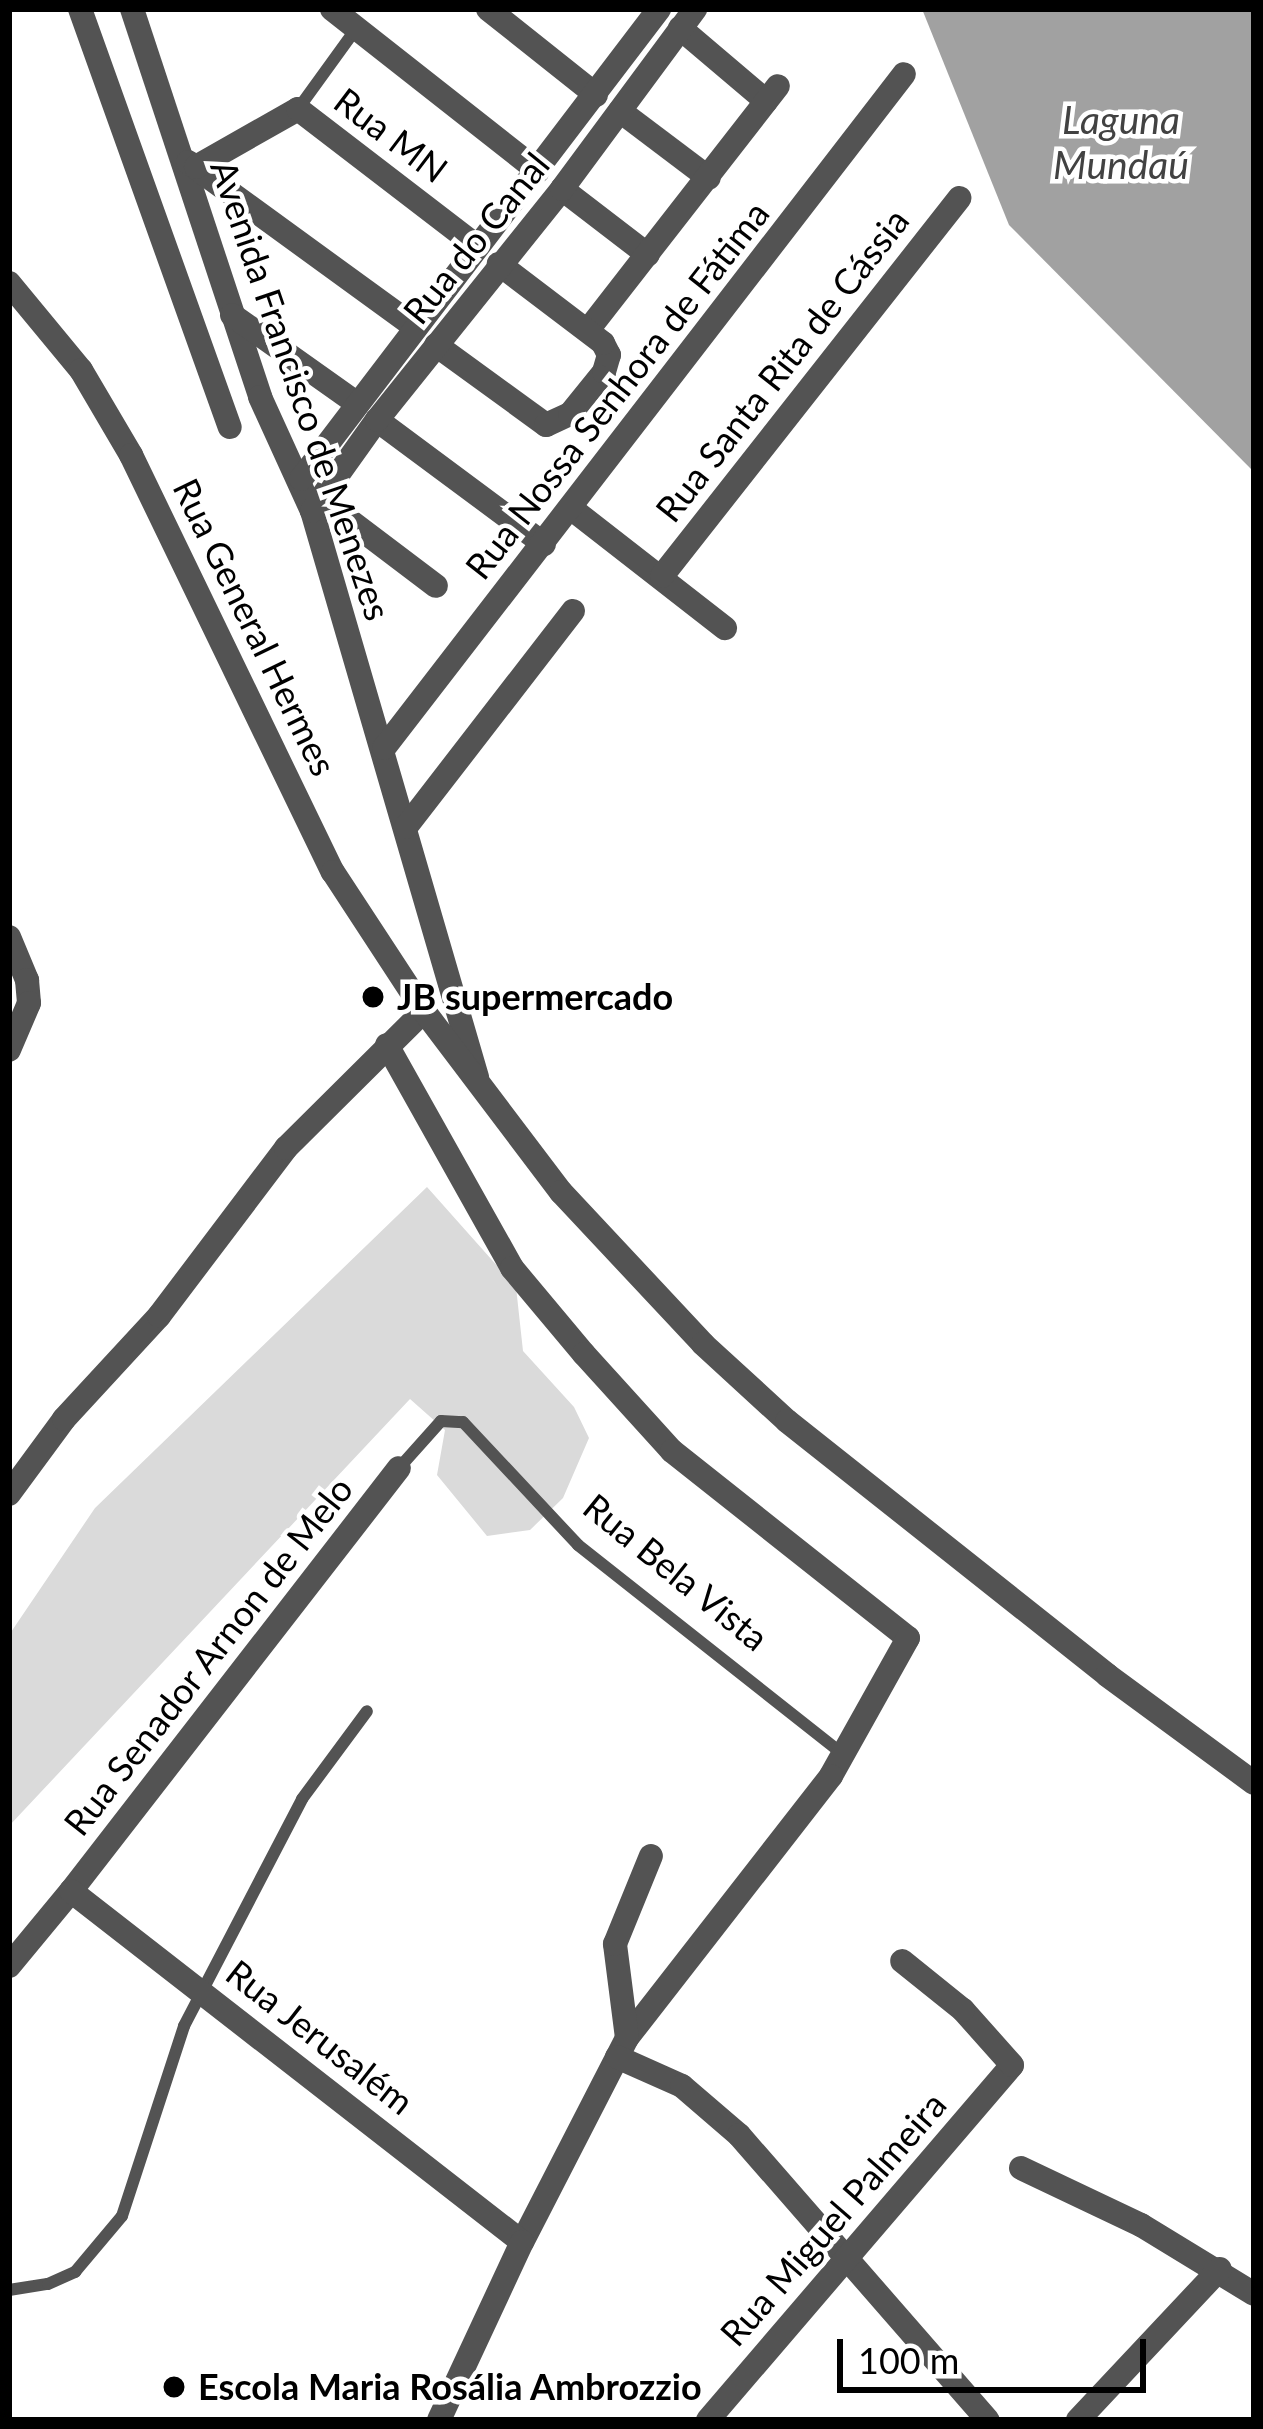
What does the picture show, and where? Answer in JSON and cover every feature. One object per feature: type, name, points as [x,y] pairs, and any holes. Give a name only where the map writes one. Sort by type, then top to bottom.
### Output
[{"type":"street","points":[[80,9],[230,427]]},
{"type":"street","name":"Avenida Francisco de Menezes","points":[[132,9],[191,164],[232,315],[273,429],[316,505],[339,615],[384,748],[477,1077]]},
{"type":"street","points":[[332,9],[538,171]]},
{"type":"street","points":[[488,9],[596,94]]},
{"type":"street","name":"Rua do Canal","points":[[301,479],[656,10]]},
{"type":"street","points":[[588,330],[772,93],[687,19]]},
{"type":"street","name":"Rua do Canal","points":[[316,505],[376,420],[562,189],[687,19]]},
{"type":"street","name":"Rua Nossa Senhora de Fátima","points":[[384,748],[904,74]]},
{"type":"street","name":"Rua MN","points":[[191,164],[298,110],[476,245]]},
{"type":"street","points":[[620,111],[709,178]]},
{"type":"street","points":[[191,164],[414,326]]},
{"type":"street","points":[[562,189],[648,255]]},
{"type":"street","name":"Rua Santa Rita de Cássia","points":[[662,576],[959,198]]},
{"type":"street","points":[[436,345],[538,423],[555,424],[570,414],[604,372],[608,347],[499,264]]},
{"type":"street","points":[[177,283],[218,268]]},
{"type":"street","name":"Rua General Hermes","points":[[9,283],[82,370],[131,455],[333,872],[429,1016],[561,1192],[720,1359],[914,1524],[1252,1779]]},
{"type":"street","points":[[232,315],[356,402]]},
{"type":"street","points":[[376,420],[544,544]]},
{"type":"street","points":[[316,505],[436,586]]},
{"type":"street","points":[[572,509],[725,628]]},
{"type":"street","points":[[406,827],[573,611]]},
{"type":"street","points":[[9,937],[27,980],[29,1003],[9,1050]]},
{"type":"street","points":[[9,1494],[49,1436],[160,1316],[286,1148],[387,1045],[459,1002]]},
{"type":"street","points":[[387,1045],[512,1268],[584,1354],[673,1450],[908,1638],[844,1754],[769,1863],[622,2048],[522,2242],[439,2420]]},
{"type":"street","name":"Rua Senador Arnon de Melo","points":[[9,1966],[399,1468]]},
{"type":"street","points":[[622,2048],[615,1944],[651,1856]]},
{"type":"street","name":"Rua Jerusalém","points":[[70,1892],[206,1991],[522,2242]]},
{"type":"street","name":"Rua Miguel Palmeira","points":[[708,2420],[1012,2065],[963,2010],[902,1961]]},
{"type":"street","points":[[622,2048],[712,2110],[988,2420]]},
{"type":"street","points":[[1021,2168],[1220,2269],[1254,2294]]},
{"type":"street","points":[[1078,2420],[1220,2269]]},
{"type":"lane","points":[[298,110],[356,29]]},
{"type":"lane","name":"Rua Senador Arnon de Melo","points":[[399,1468],[441,1421],[457,1418],[474,1432]]},
{"type":"lane","name":"Rua Bela Vista","points":[[474,1432],[578,1545],[844,1754]]},
{"type":"lane","points":[[9,2290],[48,2284],[75,2272],[105,2242],[137,2175],[184,2026],[302,1799],[367,1711]]},
{"type":"shaded area","points":[[427,1187],[516,1287],[523,1351],[574,1407],[589,1438],[563,1498],[530,1530],[487,1536],[437,1475],[445,1430],[410,1399],[9,1826],[9,1635],[95,1508]]},
{"type":"water","name":"Laguna Mundaú","points":[[922,9],[1254,9],[1254,472],[1009,225]]},
{"type":"place","name":"JB supermercado","points":[[373,997]]},
{"type":"place","name":"Escola Maria Rosália Ambrozzio","points":[[174,2387]]}]
